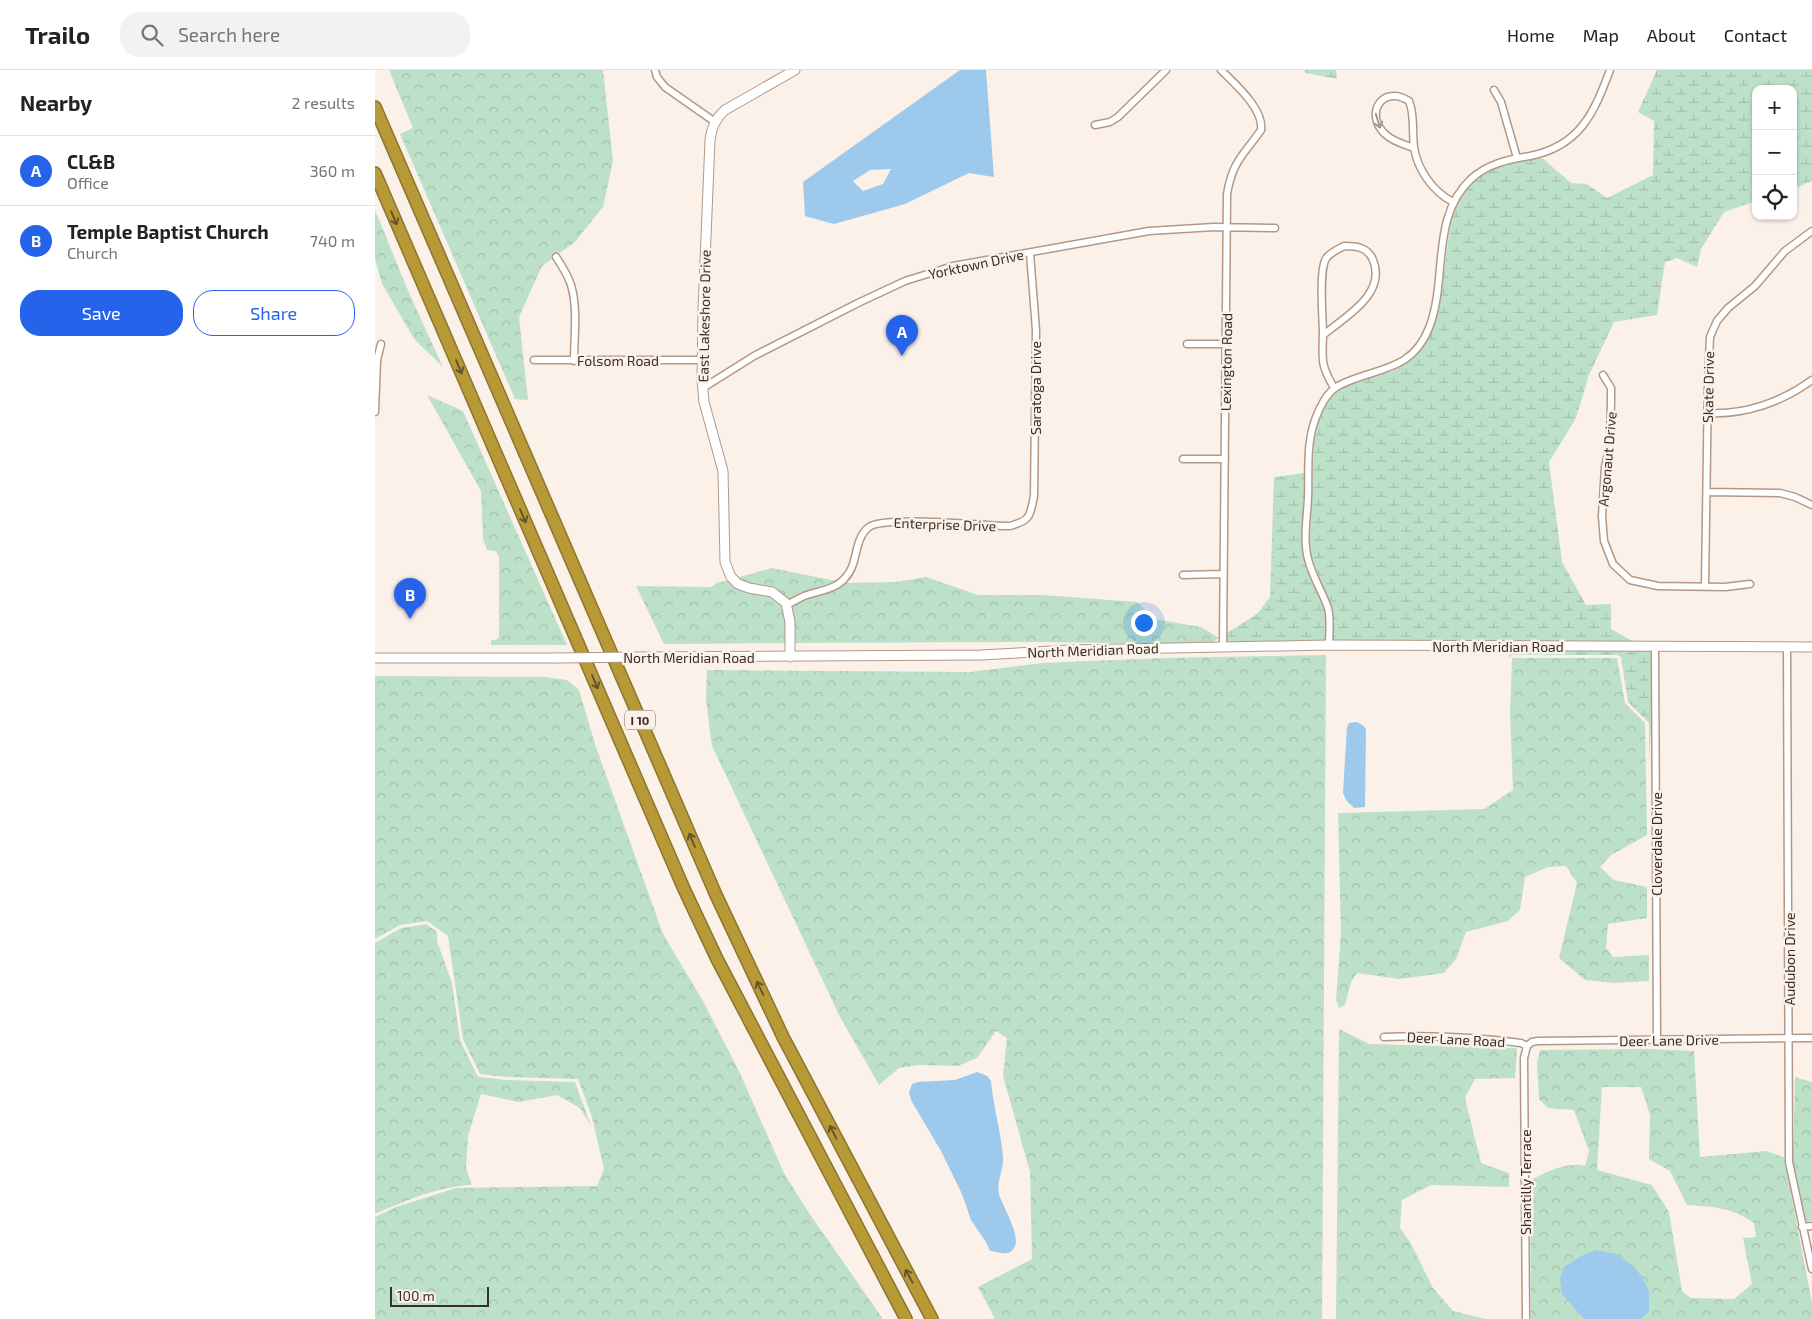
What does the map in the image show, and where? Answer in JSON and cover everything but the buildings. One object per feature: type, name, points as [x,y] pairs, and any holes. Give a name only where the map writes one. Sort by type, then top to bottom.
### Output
[{"type":"highway","name":"I 10","points":[[375,107],[716,895],[783,1037],[932,1319]]},
{"type":"highway","name":"I 10","points":[[375,173],[700,924],[721,968],[906,1319]]},
{"type":"main road","points":[[715,122],[725,110],[795,70]]},
{"type":"main road","name":"East Lakeshore Drive","points":[[715,122],[710,140],[701,360],[704,402],[723,471],[725,551],[728,571],[738,584],[772,592],[787,605]]},
{"type":"main road","points":[[787,605],[790,622],[790,657]]},
{"type":"main road","name":"North Meridian Road","points":[[375,658],[981,655],[1049,651],[1329,645],[1812,647]]},
{"type":"street","points":[[655,70],[657,77],[665,87],[715,122]]},
{"type":"street","points":[[1095,125],[1110,122],[1118,117],[1166,70]]},
{"type":"street","name":"Lexington Road","points":[[1221,70],[1244,94],[1259,114],[1262,124],[1261,130],[1237,161],[1233,169],[1227,194],[1223,646]]},
{"type":"street","points":[[1329,645],[1328,609],[1307,558],[1306,540],[1310,443],[1314,421],[1322,403],[1334,388],[1392,368],[1413,354],[1425,339],[1433,318],[1449,212],[1453,202],[1466,184],[1484,170],[1505,161],[1543,153],[1555,148],[1578,132],[1586,123],[1598,102],[1610,70]]},
{"type":"street","points":[[1494,90],[1501,102],[1517,158]]},
{"type":"street","points":[[1414,148],[1387,136],[1380,129],[1376,119],[1376,108],[1386,97],[1397,96],[1409,101],[1414,148],[1425,177],[1441,196],[1453,202]]},
{"type":"street","name":"Yorktown Drive","points":[[703,388],[754,356],[905,281],[970,262],[1149,231],[1187,228],[1275,228]]},
{"type":"street","name":"Skate Drive","points":[[1705,586],[1710,336],[1717,321],[1728,308],[1755,286],[1785,252],[1812,231]]},
{"type":"street","points":[[1323,335],[1372,293],[1376,280],[1375,267],[1368,252],[1363,248],[1344,246],[1326,258],[1322,270],[1322,359],[1324,370],[1334,388]]},
{"type":"street","name":"Saratoga Drive","points":[[1024,522],[1030,514],[1034,496],[1035,330],[1030,253]]},
{"type":"street","points":[[556,257],[569,280],[574,302],[574,360]]},
{"type":"street","points":[[375,412],[377,360],[381,344]]},
{"type":"street","points":[[1187,344],[1226,344]]},
{"type":"street","name":"Folsom Road","points":[[534,360],[701,360]]},
{"type":"street","name":"Argonaut Drive","points":[[1603,375],[1611,388],[1611,401],[1610,444],[1602,491],[1602,516],[1604,541],[1613,564],[1630,580],[1659,586],[1736,586],[1750,584]]},
{"type":"street","points":[[1708,413],[1731,413],[1764,405],[1795,391],[1812,380]]},
{"type":"street","points":[[1183,459],[1225,459]]},
{"type":"street","points":[[1707,492],[1780,493],[1795,497],[1812,505]]},
{"type":"street","name":"Enterprise Drive","points":[[787,605],[832,587],[845,579],[854,562],[860,538],[873,525],[887,522],[909,522],[1010,526],[1024,522]]},
{"type":"street","points":[[1183,575],[1223,574]]},
{"type":"street","name":"Cloverdale Drive","points":[[1655,647],[1657,1040]]},
{"type":"street","name":"Audubon Drive","points":[[1787,647],[1789,1162],[1812,1269]]},
{"type":"street","name":"Deer Lane Road","points":[[1384,1037],[1477,1038],[1521,1043],[1527,1046]]},
{"type":"street","name":"Deer Lane Drive","points":[[1527,1046],[1532,1042],[1538,1041],[1812,1038]]},
{"type":"street","name":"Shantilly Terrace","points":[[1525,1319],[1524,1058],[1527,1046]]},
{"type":"street","points":[[1802,1226],[1812,1226]]},
{"type":"green space","points":[[389,70],[603,70],[613,161],[603,207],[574,243],[558,254],[551,256],[552,259],[542,266],[519,317],[528,400],[515,399],[400,134],[413,128]]},
{"type":"green space","points":[[1304,70],[1336,70],[1337,79],[1306,73]]},
{"type":"green space","points":[[1657,70],[1812,70],[1812,181],[1797,187],[1797,85],[1752,85],[1752,202],[1724,212],[1701,249],[1697,267],[1677,258],[1665,262],[1657,315],[1614,322],[1589,375],[1576,418],[1549,462],[1562,562],[1586,605],[1611,604],[1611,629],[1638,644],[1333,642],[1333,611],[1311,558],[1310,539],[1314,443],[1318,422],[1326,405],[1336,391],[1393,371],[1416,356],[1428,340],[1440,301],[1452,213],[1469,186],[1476,179],[1506,164],[1541,157],[1571,183],[1587,184],[1607,198],[1653,175],[1654,121],[1638,112]]},
{"type":"green space","points":[[375,210],[409,293],[443,367],[415,340],[382,284],[375,259]]},
{"type":"green space","points":[[427,395],[463,411],[567,645],[491,645],[491,640],[496,640],[499,637],[499,557],[496,551],[487,550],[483,539],[481,491]]},
{"type":"green space","points":[[1305,473],[1302,539],[1304,559],[1325,610],[1326,642],[1227,643],[1227,633],[1257,614],[1270,597],[1274,477]]},
{"type":"green space","points":[[772,568],[836,581],[788,601],[736,578]]},
{"type":"green space","points":[[926,577],[978,595],[1042,595],[1137,602],[1154,619],[1201,627],[1219,638],[1211,643],[1179,644],[1043,642],[794,643],[794,622],[791,607],[804,600],[833,590],[846,583],[895,582]]},
{"type":"green space","points":[[728,580],[767,594],[780,603],[784,608],[786,617],[786,643],[664,644],[636,586],[711,587]]},
{"type":"green space","points":[[1509,650],[1651,651],[1649,762],[1649,723],[1628,702],[1621,657],[1617,655],[1512,655],[1509,658]]},
{"type":"green space","points":[[1326,655],[1322,1319],[995,1319],[978,1287],[1032,1259],[1030,1172],[1003,1076],[1007,1038],[996,1031],[977,1058],[958,1066],[920,1065],[899,1068],[879,1085],[840,1017],[712,746],[706,700],[707,670],[970,672],[1042,663],[1164,658]]},
{"type":"green space","points":[[1512,658],[1617,658],[1625,703],[1645,723],[1647,835],[1611,855],[1600,867],[1614,880],[1647,887],[1647,918],[1608,924],[1606,948],[1613,957],[1649,955],[1649,981],[1614,983],[1585,980],[1559,958],[1577,883],[1566,866],[1548,867],[1525,877],[1520,910],[1508,921],[1466,932],[1456,959],[1444,973],[1399,979],[1357,973],[1351,982],[1345,1005],[1339,1008],[1336,1000],[1341,933],[1338,813],[1484,809],[1513,790],[1510,715]]},
{"type":"green space","points":[[375,676],[545,677],[567,680],[579,690],[596,747],[663,934],[703,1001],[739,1071],[784,1173],[809,1213],[883,1319],[375,1319],[375,1217],[396,1207],[456,1188],[597,1186],[604,1169],[592,1117],[578,1079],[506,1077],[480,1074],[463,1039],[448,936],[427,921],[400,925],[375,939]]},
{"type":"green space","points":[[426,924],[437,932],[437,941],[452,983],[460,1040],[477,1075],[479,1077],[506,1080],[575,1082],[591,1126],[580,1108],[557,1095],[519,1102],[481,1094],[468,1136],[466,1168],[472,1185],[435,1191],[375,1214],[375,943],[401,928]]},
{"type":"green space","points":[[1339,1029],[1369,1044],[1517,1048],[1515,1078],[1475,1079],[1465,1098],[1481,1163],[1509,1173],[1509,1187],[1431,1185],[1402,1200],[1400,1228],[1410,1242],[1433,1288],[1453,1311],[1486,1319],[1336,1319]]},
{"type":"green space","points":[[1649,1049],[1694,1051],[1700,1157],[1766,1151],[1784,1157],[1812,1303],[1812,1319],[1641,1319],[1649,1312],[1584,1318],[1586,1319],[1531,1319],[1530,1181],[1564,1166],[1585,1166],[1589,1151],[1574,1110],[1548,1108],[1539,1099],[1537,1063],[1540,1050]],"holes":[[[1602,1087],[1641,1087],[1650,1115],[1649,1159],[1670,1171],[1687,1205],[1714,1207],[1730,1211],[1754,1223],[1756,1237],[1743,1238],[1752,1284],[1734,1299],[1691,1298],[1682,1291],[1669,1212],[1652,1185],[1597,1170]]]},
{"type":"green space","points":[[1795,1077],[1812,1082],[1812,1221],[1806,1221],[1793,1162]]},
{"type":"water","points":[[960,70],[986,70],[994,177],[969,173],[905,204],[834,224],[805,216],[803,182]],"holes":[[[891,169],[883,184],[863,191],[853,181],[870,170]]]},
{"type":"water","points":[[1357,722],[1364,726],[1366,730],[1365,807],[1354,808],[1346,800],[1343,793],[1347,727],[1349,723]]},
{"type":"water","points":[[977,1072],[987,1076],[991,1081],[1003,1157],[998,1189],[1016,1237],[1014,1248],[1009,1253],[990,1251],[971,1220],[962,1194],[941,1151],[912,1102],[909,1093],[912,1084],[918,1082],[955,1080]]},
{"type":"water","points":[[1596,1250],[1616,1254],[1633,1266],[1643,1278],[1649,1292],[1649,1312],[1641,1319],[1584,1319],[1562,1294],[1560,1278],[1564,1267],[1581,1256]]},
{"type":"place","name":"CL&B","points":[[902,356]]},
{"type":"place","name":"Temple Baptist Church","points":[[410,619]]}]
